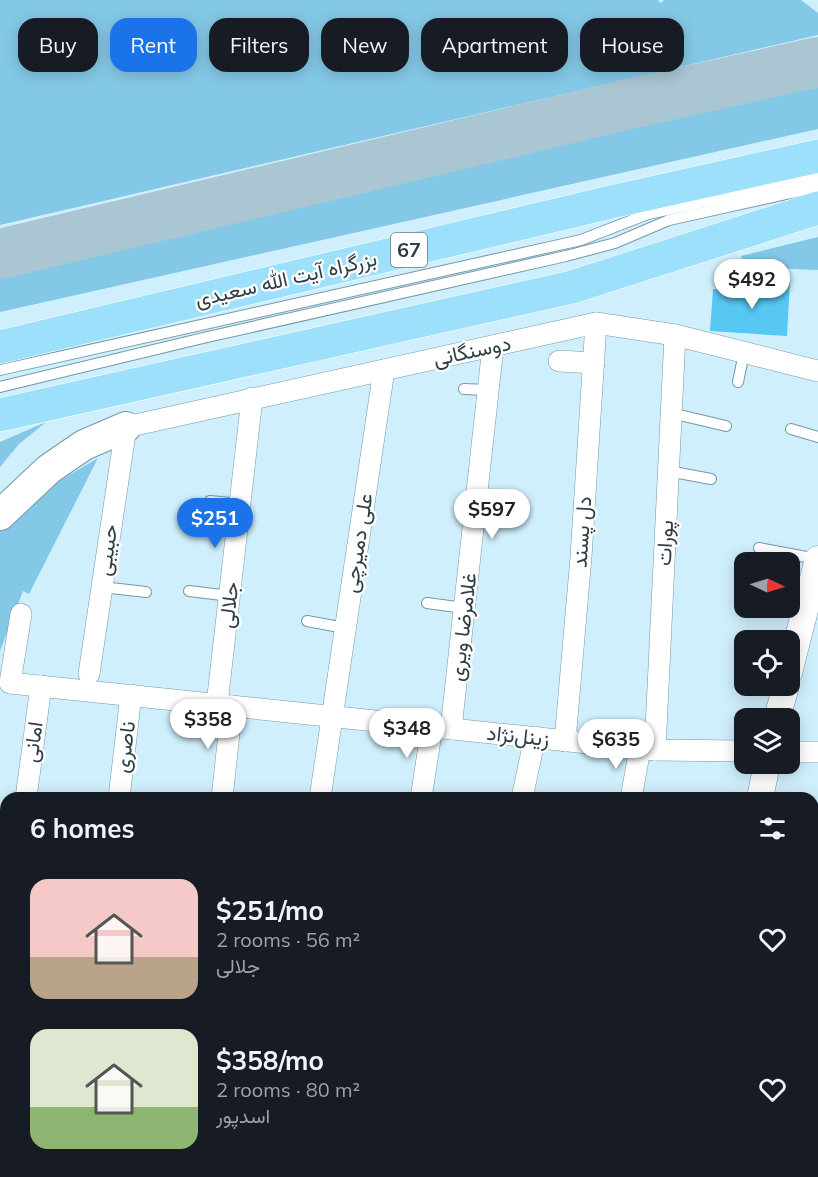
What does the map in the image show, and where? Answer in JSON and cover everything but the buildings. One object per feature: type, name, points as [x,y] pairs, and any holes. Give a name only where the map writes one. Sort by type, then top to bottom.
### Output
[{"type":"highway","name":"بزرگراه آیت الله سعیدی","points":[[0,347],[611,202],[818,156]]},
{"type":"highway","points":[[0,415],[572,287],[818,208]]},
{"type":"main road","points":[[0,515],[49,469],[84,445],[126,427]]},
{"type":"street","name":"دوسنگانی","points":[[126,427],[596,324],[675,335],[818,370]]},
{"type":"street","name":"دل پسند","points":[[565,741],[596,324]]},
{"type":"street","name":"پورات","points":[[633,792],[647,749],[668,471],[675,335]]},
{"type":"street","name":"غلامرضا ویری","points":[[424,792],[441,728],[464,608],[493,346]]},
{"type":"street","points":[[559,361],[594,363]]},
{"type":"street","name":"علی دمیرچی","points":[[321,792],[384,370]]},
{"type":"street","name":"جلالی","points":[[222,792],[230,596],[252,398]]},
{"type":"street","name":"حبیبی","points":[[89,674],[126,427]]},
{"type":"street","points":[[800,588],[818,559]]},
{"type":"street","name":"زینل‌نژاد","points":[[21,614],[10,683],[647,749],[734,752]]},
{"type":"street","name":"امانی","points":[[27,792],[41,686]]},
{"type":"street","name":"ناصری","points":[[120,792],[131,695]]},
{"type":"street","points":[[523,792],[535,737]]},
{"type":"street","points":[[800,752],[818,752]]},
{"type":"street","points":[[761,792],[764,774]]},
{"type":"lane","points":[[0,370],[581,240],[648,214],[818,178]]},
{"type":"lane","points":[[0,387],[203,338],[566,256],[615,243],[669,220],[818,187]]},
{"type":"lane","points":[[738,382],[744,353]]},
{"type":"lane","points":[[464,389],[488,390]]},
{"type":"lane","points":[[671,413],[726,426]]},
{"type":"lane","points":[[790,429],[818,437]]},
{"type":"lane","points":[[668,471],[711,479]]},
{"type":"lane","points":[[210,501],[240,504]]},
{"type":"lane","points":[[759,548],[818,559]]},
{"type":"lane","points":[[102,587],[146,592]]},
{"type":"lane","points":[[189,591],[230,596]]},
{"type":"lane","points":[[427,603],[464,608]]},
{"type":"lane","points":[[307,621],[345,628]]},
{"type":"shaded area","points":[[0,0],[658,0],[661,3],[664,0],[801,0],[818,13],[818,35],[684,66],[684,18],[580,18],[580,72],[659,72],[0,225]]},
{"type":"shaded area","points":[[818,81],[818,129],[0,312],[0,262],[258,203]]},
{"type":"shaded area","points":[[818,237],[818,270],[745,267],[741,256]]},
{"type":"shaded area","points":[[46,422],[19,444],[0,467],[0,442]]},
{"type":"shaded area","points":[[98,458],[29,594],[23,591],[0,651],[0,531],[44,490]]},
{"type":"taxiway","points":[[0,254],[634,103],[818,62]]}]
